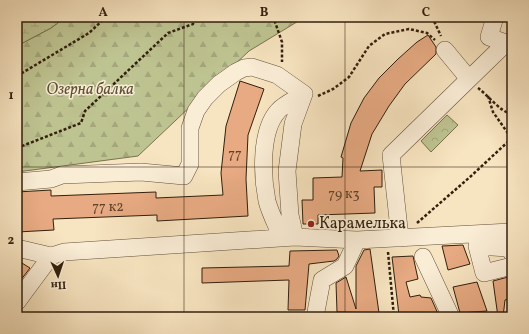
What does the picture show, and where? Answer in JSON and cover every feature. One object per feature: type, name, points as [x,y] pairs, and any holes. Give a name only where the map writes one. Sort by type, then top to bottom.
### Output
[{"type":"lane","points":[[393,238],[391,155],[466,81],[509,44],[489,37],[495,17]]},
{"type":"lane","points":[[445,50],[466,81]]},
{"type":"lane","points":[[17,182],[51,179],[62,175],[141,172],[184,176],[190,164],[190,128],[196,111],[205,98],[236,72],[244,68],[252,67],[277,75],[304,94]]},
{"type":"lane","points":[[289,238],[290,215],[287,171],[293,124],[304,94]]},
{"type":"lane","points":[[289,238],[267,202],[263,172],[265,144],[270,123],[278,110],[304,94]]},
{"type":"lane","points":[[478,240],[512,232]]},
{"type":"lane","points":[[17,248],[50,256],[64,252],[289,238],[356,240],[393,238],[478,240],[508,248],[512,253]]},
{"type":"lane","points":[[315,317],[322,280],[345,266],[356,240]]},
{"type":"lane","points":[[478,240],[484,273],[512,266]]},
{"type":"lane","points":[[17,302],[50,256]]},
{"type":"lane","points":[[422,257],[451,317]]},
{"type":"path","points":[[17,76],[89,33],[106,17]]},
{"type":"path","points":[[17,148],[81,123],[85,111],[168,33],[193,24],[194,17]]},
{"type":"path","points":[[277,75],[282,68],[282,42],[274,22],[279,17]]},
{"type":"path","points":[[432,17],[439,31],[445,50]]},
{"type":"path","points":[[304,94],[318,96],[333,89],[349,77],[369,46],[385,34],[409,29],[427,32],[445,50]]},
{"type":"path","points":[[466,81],[488,95],[509,114],[512,114]]},
{"type":"path","points":[[394,317],[393,238],[470,177],[512,138],[493,112],[488,95]]},
{"type":"green space","points":[[17,17],[66,17],[51,28],[17,46]]},
{"type":"green space","name":"Озерна балка","points":[[66,17],[305,17],[249,51],[138,156],[17,172],[17,46],[51,28]]},
{"type":"green space","points":[[447,115],[458,125],[431,152],[421,141]]},
{"type":"building","points":[[428,35],[436,47],[436,54],[405,84],[389,106],[372,134],[360,171],[382,170],[382,187],[374,187],[375,213],[318,215],[318,224],[303,224],[302,200],[313,200],[313,178],[342,177],[343,158],[341,157],[351,123],[364,98],[379,78],[398,59],[417,42]]},
{"type":"building","points":[[240,81],[264,89],[248,135],[246,179],[248,216],[157,221],[157,215],[53,219],[54,230],[17,232],[17,192],[51,190],[51,196],[156,192],[156,198],[223,195],[221,173],[226,126]]},
{"type":"building","points":[[463,245],[470,264],[448,270],[442,246]]},
{"type":"building","points":[[370,249],[379,313],[337,312],[336,283],[346,277],[356,309],[356,266],[364,250]]},
{"type":"building","points":[[337,250],[339,256],[334,261],[309,264],[305,310],[288,310],[289,280],[202,283],[202,268],[289,266],[290,251]]},
{"type":"building","points":[[413,256],[418,279],[406,282],[410,297],[420,295],[421,297],[431,298],[439,316],[399,315],[392,257]]},
{"type":"building","points":[[17,260],[30,268],[17,285]]},
{"type":"building","points":[[512,276],[512,298],[505,300],[503,317],[498,317],[493,281]]},
{"type":"building","points":[[477,282],[487,311],[460,313],[453,287]]},
{"type":"place","name":"Карамелька","points":[[311,224]]}]
